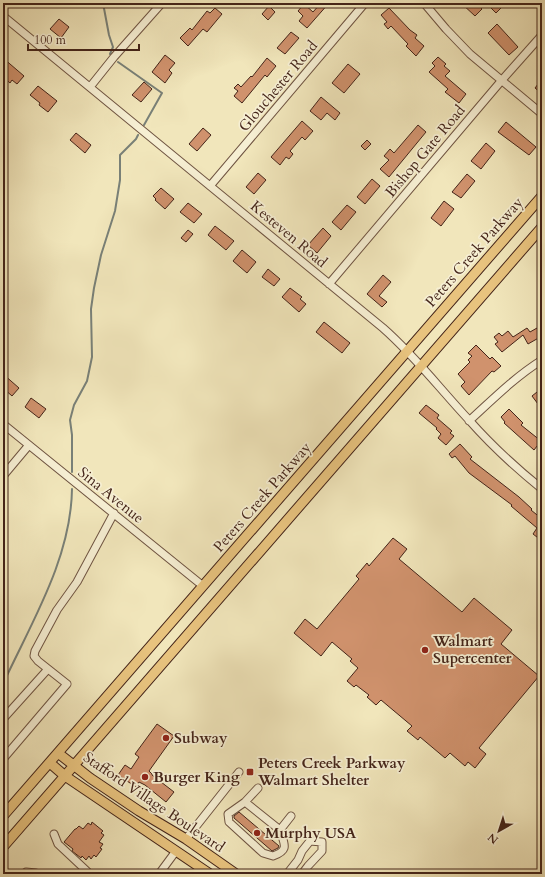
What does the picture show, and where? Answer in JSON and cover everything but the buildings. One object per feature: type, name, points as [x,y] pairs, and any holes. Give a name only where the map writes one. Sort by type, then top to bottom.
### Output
[{"type":"main road","name":"Peters Creek Parkway","points":[[3,816],[542,196]]},
{"type":"main road","points":[[3,847],[542,227]]},
{"type":"main road","name":"Stafford Village Boulevard","points":[[58,753],[74,766],[139,811],[186,839],[236,874]]},
{"type":"main road","name":"Stafford Village Boulevard","points":[[50,763],[65,776],[210,874]]},
{"type":"street","points":[[90,87],[114,57],[162,3]]},
{"type":"street","name":"Glouchester Road","points":[[210,186],[365,3]]},
{"type":"street","points":[[424,3],[465,49],[542,114]]},
{"type":"street","name":"Kesteven Road","points":[[3,16],[383,328],[422,366],[469,421],[520,471],[542,490]]},
{"type":"street","name":"Bishop Gate Road","points":[[329,284],[542,35]]},
{"type":"street","points":[[469,421],[508,385],[542,360]]},
{"type":"street","name":"Sina Avenue","points":[[3,424],[203,586]]},
{"type":"street","points":[[3,476],[30,446]]},
{"type":"street","points":[[3,759],[67,684],[34,656],[35,651],[57,610],[77,582],[114,513]]},
{"type":"street","points":[[3,719],[48,669]]},
{"type":"street","points":[[186,839],[239,772]]},
{"type":"street","points":[[245,802],[280,830],[285,847],[281,854],[274,856],[263,853],[229,822],[228,814],[245,802],[258,788]]},
{"type":"street","points":[[280,830],[292,816]]},
{"type":"street","points":[[54,834],[58,844],[90,874]]},
{"type":"street","points":[[287,874],[310,841],[322,842],[322,851],[302,874]]},
{"type":"street","points":[[158,874],[176,851]]},
{"type":"street","points":[[24,874],[26,872],[36,873]]},
{"type":"waterway","points":[[103,3],[109,35],[113,47],[110,54]]},
{"type":"waterway","points":[[118,62],[162,93],[144,125]]},
{"type":"waterway","points":[[72,472],[72,435],[70,420],[74,405],[87,381],[92,357],[91,309],[101,255],[115,211],[120,180],[120,155],[138,135]]},
{"type":"waterway","points":[[3,684],[48,590],[57,565],[65,540],[70,515],[72,489]]},
{"type":"place","name":"Walmart Supercenter","points":[[425,650]]},
{"type":"place","name":"Subway","points":[[166,738]]},
{"type":"place","name":"Peters Creek Parkway Walmart Shelter","points":[[250,772]]},
{"type":"place","name":"Burger King","points":[[145,777]]},
{"type":"place","name":"Murphy USA","points":[[257,833]]}]
